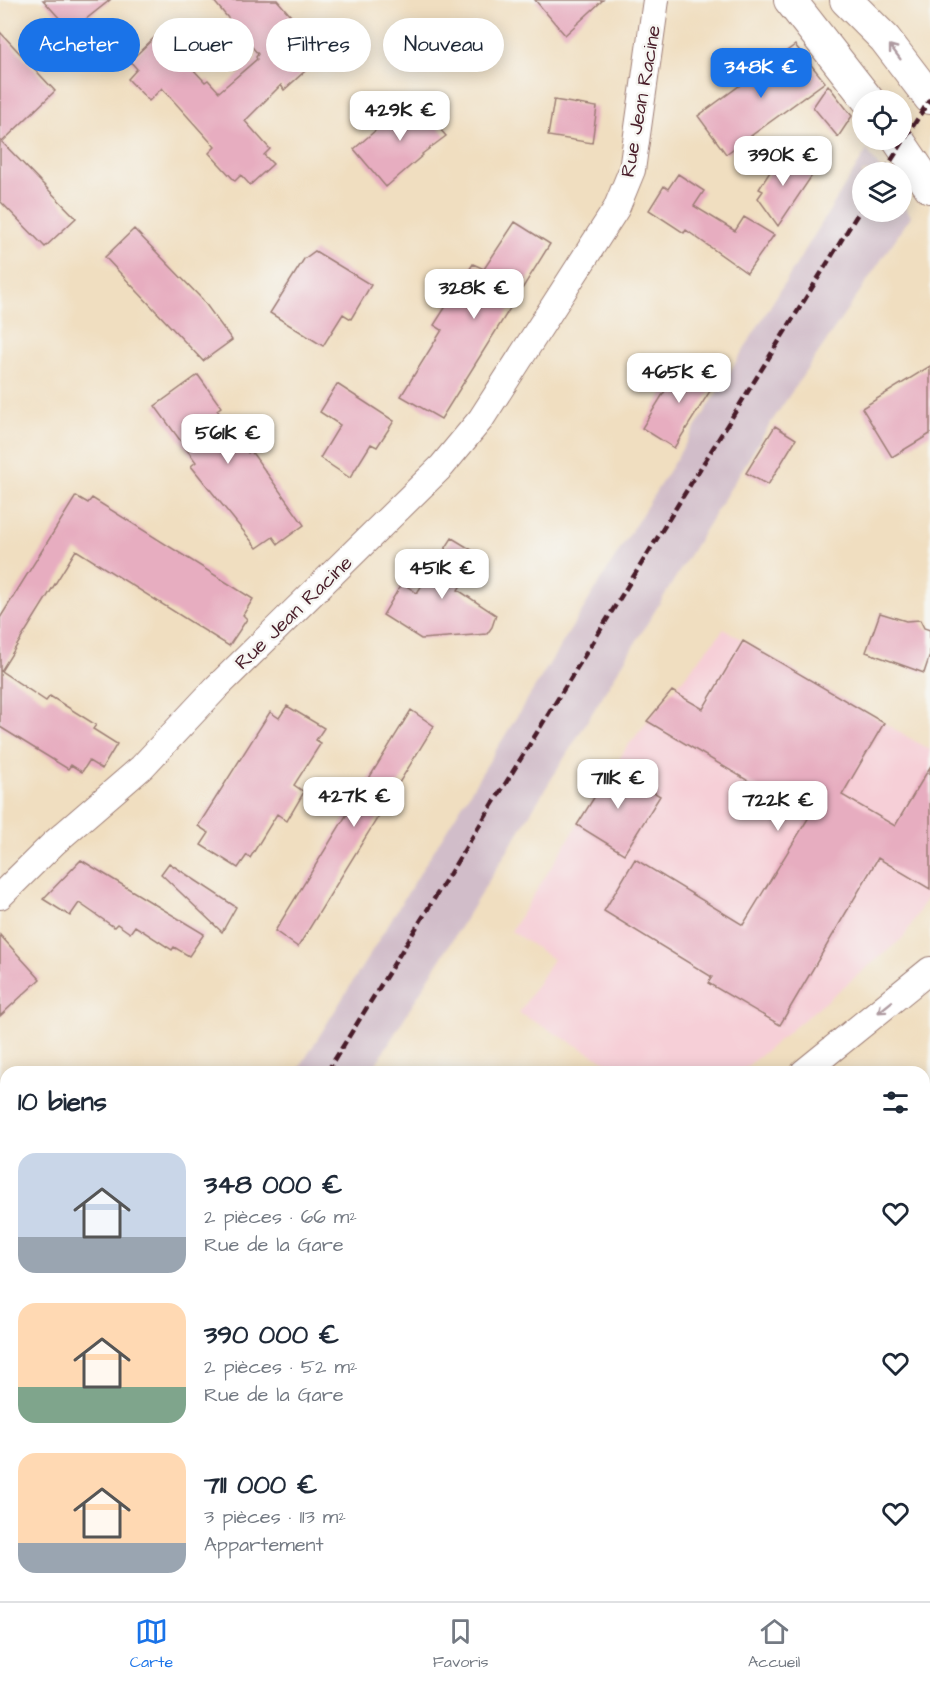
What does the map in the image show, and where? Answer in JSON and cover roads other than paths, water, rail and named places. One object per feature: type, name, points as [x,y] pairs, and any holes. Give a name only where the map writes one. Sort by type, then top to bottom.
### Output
[{"type":"street","name":"Rue Jean Racine","points":[[0,896],[54,843],[142,768],[216,688],[442,466],[481,419],[616,209],[632,170],[656,0]]},
{"type":"street","points":[[790,0],[860,90]]},
{"type":"street","points":[[846,0],[885,39],[930,98]]},
{"type":"street","points":[[905,150],[930,187]]},
{"type":"street","points":[[811,1066],[930,970]]},
{"type":"railway","points":[[890,162],[930,99]]},
{"type":"railway","points":[[331,1066],[853,222]]}]
